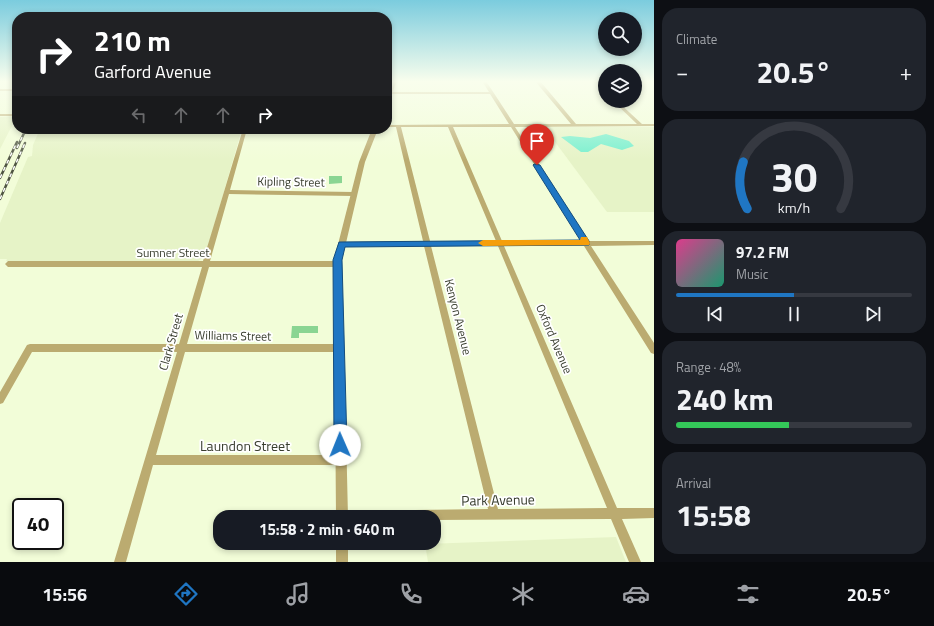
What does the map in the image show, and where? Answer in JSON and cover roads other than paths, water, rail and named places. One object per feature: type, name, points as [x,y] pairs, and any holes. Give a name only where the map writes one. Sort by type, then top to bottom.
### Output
[{"type":"street","points":[[500,107],[654,350]]},
{"type":"street","points":[[558,107],[574,126]]},
{"type":"street","points":[[623,108],[641,125]]},
{"type":"street","points":[[0,115],[12,115]]},
{"type":"street","points":[[392,126],[654,125]]},
{"type":"street","name":"Kenyon Avenue","points":[[398,126],[494,514]]},
{"type":"street","name":"Oxford Avenue","points":[[450,126],[635,562]]},
{"type":"street","name":"Clark Street","points":[[120,562],[244,134]]},
{"type":"street","points":[[342,510],[338,264],[362,162],[373,134]]},
{"type":"street","name":"Kipling Street","points":[[228,192],[354,194]]},
{"type":"street","points":[[342,244],[654,243]]},
{"type":"street","name":"Sumner Street","points":[[8,264],[338,264]]},
{"type":"street","name":"Williams Street","points":[[0,400],[30,348],[339,348]]},
{"type":"street","name":"Laundon Street","points":[[150,460],[341,460]]},
{"type":"street","name":"Park Avenue","points":[[441,515],[614,512],[654,513]]},
{"type":"street","points":[[342,550],[342,562]]},
{"type":"water","points":[[606,134],[629,141],[634,146],[622,150],[601,144],[588,152],[581,152],[561,137],[570,136],[590,138]]},
{"type":"railway","points":[[17,148],[24,134]]},
{"type":"railway","points":[[0,178],[17,142]]},
{"type":"railway","points":[[0,199],[25,143]]}]
